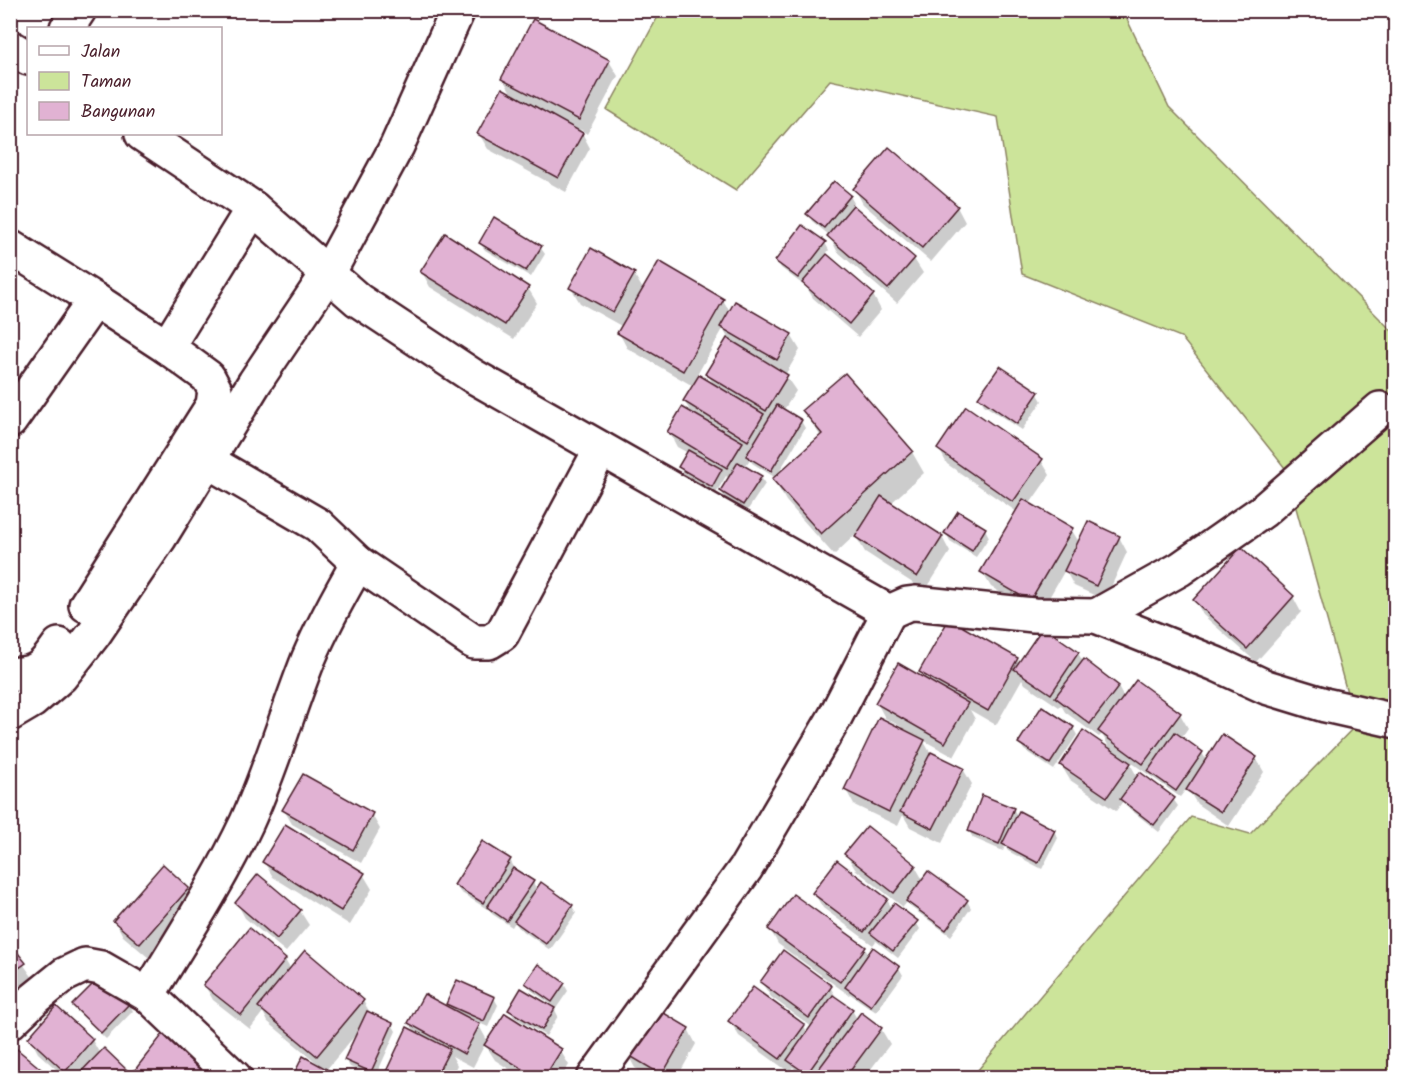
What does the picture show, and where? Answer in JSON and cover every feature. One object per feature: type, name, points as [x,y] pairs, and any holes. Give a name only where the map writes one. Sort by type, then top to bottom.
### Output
[{"type":"street","points":[[68,27],[79,10]]},
{"type":"street","points":[[10,714],[32,701],[61,676],[94,634],[160,537],[206,460],[329,272],[397,146],[458,10]]},
{"type":"street","points":[[10,47],[27,57]]},
{"type":"street","points":[[144,135],[253,208],[329,272],[357,300],[473,376],[889,612]]},
{"type":"street","points":[[168,346],[253,208]]},
{"type":"street","points":[[10,247],[168,346],[208,377],[215,390],[213,405],[100,585],[46,663],[30,674],[10,674]]},
{"type":"street","points":[[10,421],[95,300]]},
{"type":"street","points":[[1096,616],[1180,569],[1263,511],[1380,409]]},
{"type":"street","points":[[206,460],[318,525],[358,563],[474,642],[489,642],[502,634],[601,449]]},
{"type":"street","points":[[148,995],[243,831],[260,793],[309,659],[358,563]]},
{"type":"street","points":[[594,1077],[746,868],[835,717],[889,612],[907,604],[1034,615],[1096,616],[1216,664],[1266,687],[1325,705],[1395,721]]},
{"type":"street","points":[[10,1022],[64,975],[85,965],[101,968],[148,995],[236,1077]]},
{"type":"green space","points":[[661,11],[1123,11],[1169,107],[1395,334],[1395,1077],[972,1077],[1191,817],[1250,834],[1356,725],[1285,468],[1181,337],[1022,274],[998,117],[830,80],[736,190],[607,110]]},
{"type":"building","points":[[533,19],[610,60],[579,120],[501,79]]},
{"type":"building","points":[[502,88],[583,133],[558,178],[477,134]]},
{"type":"building","points":[[889,147],[958,206],[922,248],[853,189]]},
{"type":"building","points":[[834,181],[851,195],[824,228],[806,214]]},
{"type":"building","points":[[853,205],[915,258],[888,289],[827,236]]},
{"type":"building","points":[[494,217],[542,246],[526,271],[479,243]]},
{"type":"building","points":[[802,225],[826,242],[798,278],[775,261]]},
{"type":"building","points":[[445,233],[529,287],[505,325],[420,272]]},
{"type":"building","points":[[591,248],[635,273],[613,312],[569,288]]},
{"type":"building","points":[[827,254],[874,294],[849,324],[802,283]]},
{"type":"building","points":[[659,261],[724,299],[683,371],[617,333]]},
{"type":"building","points":[[735,301],[792,334],[777,360],[720,327]]},
{"type":"building","points":[[727,338],[788,375],[766,411],[705,374]]},
{"type":"building","points":[[1000,366],[1039,392],[1017,424],[978,397]]},
{"type":"building","points":[[845,373],[913,451],[821,534],[772,479],[822,434],[802,410]]},
{"type":"building","points":[[699,375],[764,414],[748,441],[683,401]]},
{"type":"building","points":[[777,405],[802,420],[771,471],[746,456]]},
{"type":"building","points":[[966,406],[1043,459],[1013,502],[937,449]]},
{"type":"building","points":[[682,407],[743,442],[727,468],[667,432]]},
{"type":"building","points":[[688,450],[722,469],[712,487],[678,467]]},
{"type":"building","points":[[738,462],[762,476],[743,505],[720,491]]},
{"type":"building","points":[[881,496],[943,536],[917,577],[855,537]]},
{"type":"building","points":[[1023,499],[1073,528],[1030,601],[980,572]]},
{"type":"building","points":[[958,511],[986,528],[972,551],[944,533]]},
{"type":"building","points":[[1088,521],[1120,536],[1096,586],[1064,571]]},
{"type":"building","points":[[1241,547],[1294,596],[1247,649],[1193,600]]},
{"type":"building","points":[[949,619],[1018,658],[988,711],[919,672]]},
{"type":"building","points":[[1043,627],[1079,652],[1051,694],[1014,669]]},
{"type":"building","points":[[1084,659],[1119,686],[1090,724],[1055,697]]},
{"type":"building","points":[[898,663],[968,703],[945,743],[875,703]]},
{"type":"building","points":[[1136,680],[1181,713],[1143,764],[1098,731]]},
{"type":"building","points":[[1042,706],[1074,727],[1050,764],[1018,743]]},
{"type":"building","points":[[879,717],[925,740],[889,812],[844,790]]},
{"type":"building","points":[[1083,730],[1131,763],[1107,797],[1060,765]]},
{"type":"building","points":[[1175,732],[1203,752],[1176,791],[1148,771]]},
{"type":"building","points":[[1222,734],[1257,757],[1221,812],[1186,790]]},
{"type":"building","points":[[931,752],[964,768],[933,829],[900,812]]},
{"type":"building","points":[[1140,772],[1175,798],[1154,825],[1120,799]]},
{"type":"building","points":[[303,774],[373,813],[353,850],[282,810]]},
{"type":"building","points":[[982,795],[1014,808],[999,844],[968,831]]},
{"type":"building","points":[[1019,811],[1055,830],[1038,863],[1002,844]]},
{"type":"building","points":[[285,824],[365,873],[341,911],[262,862]]},
{"type":"building","points":[[867,826],[916,865],[894,893],[844,854]]},
{"type":"building","points":[[482,841],[511,859],[483,903],[454,885]]},
{"type":"building","points":[[837,860],[888,899],[864,932],[812,893]]},
{"type":"building","points":[[163,864],[189,888],[140,944],[113,921]]},
{"type":"building","points":[[513,868],[534,881],[507,921],[487,907]]},
{"type":"building","points":[[928,871],[968,900],[946,930],[906,901]]},
{"type":"building","points":[[258,874],[301,910],[277,939],[235,903]]},
{"type":"building","points":[[541,882],[573,905],[546,944],[514,921]]},
{"type":"building","points":[[793,894],[866,947],[840,982],[768,929]]},
{"type":"building","points":[[894,903],[918,921],[893,951],[870,933]]},
{"type":"building","points":[[249,928],[286,959],[241,1015],[203,985]]},
{"type":"building","points":[[10,943],[26,963],[10,974]]},
{"type":"building","points":[[873,947],[900,967],[871,1006],[845,987]]},
{"type":"building","points":[[305,950],[364,1000],[317,1056],[258,1007]]},
{"type":"building","points":[[783,950],[832,986],[809,1018],[760,982]]},
{"type":"building","points":[[538,964],[565,983],[552,1002],[525,983]]},
{"type":"building","points":[[102,975],[130,1003],[101,1033],[72,1005]]},
{"type":"building","points":[[457,980],[495,997],[484,1021],[446,1004]]},
{"type":"building","points":[[753,987],[805,1025],[780,1059],[728,1021]]},
{"type":"building","points":[[521,988],[555,1008],[542,1030],[508,1010]]},
{"type":"building","points":[[424,994],[480,1024],[464,1054],[408,1023]]},
{"type":"building","points":[[833,995],[853,1009],[807,1074],[787,1060]]},
{"type":"building","points":[[56,1006],[93,1039],[65,1072],[28,1038]]},
{"type":"building","points":[[652,1006],[689,1028],[662,1075],[625,1053]]},
{"type":"building","points":[[367,1011],[393,1023],[371,1072],[344,1060]]},
{"type":"building","points":[[861,1012],[882,1028],[845,1078],[812,1078]]},
{"type":"building","points":[[505,1013],[562,1049],[544,1078],[537,1078],[484,1045]]},
{"type":"building","points":[[407,1027],[450,1049],[435,1078],[383,1078]]},
{"type":"building","points":[[167,1029],[207,1060],[193,1078],[134,1078],[131,1075]]},
{"type":"building","points":[[11,1044],[47,1074],[44,1078],[10,1078]]},
{"type":"building","points":[[104,1048],[128,1071],[122,1078],[78,1078],[77,1076]]},
{"type":"building","points":[[303,1056],[332,1072],[330,1078],[292,1078]]},
{"type":"building","points":[[476,1070],[492,1078],[472,1078]]}]
